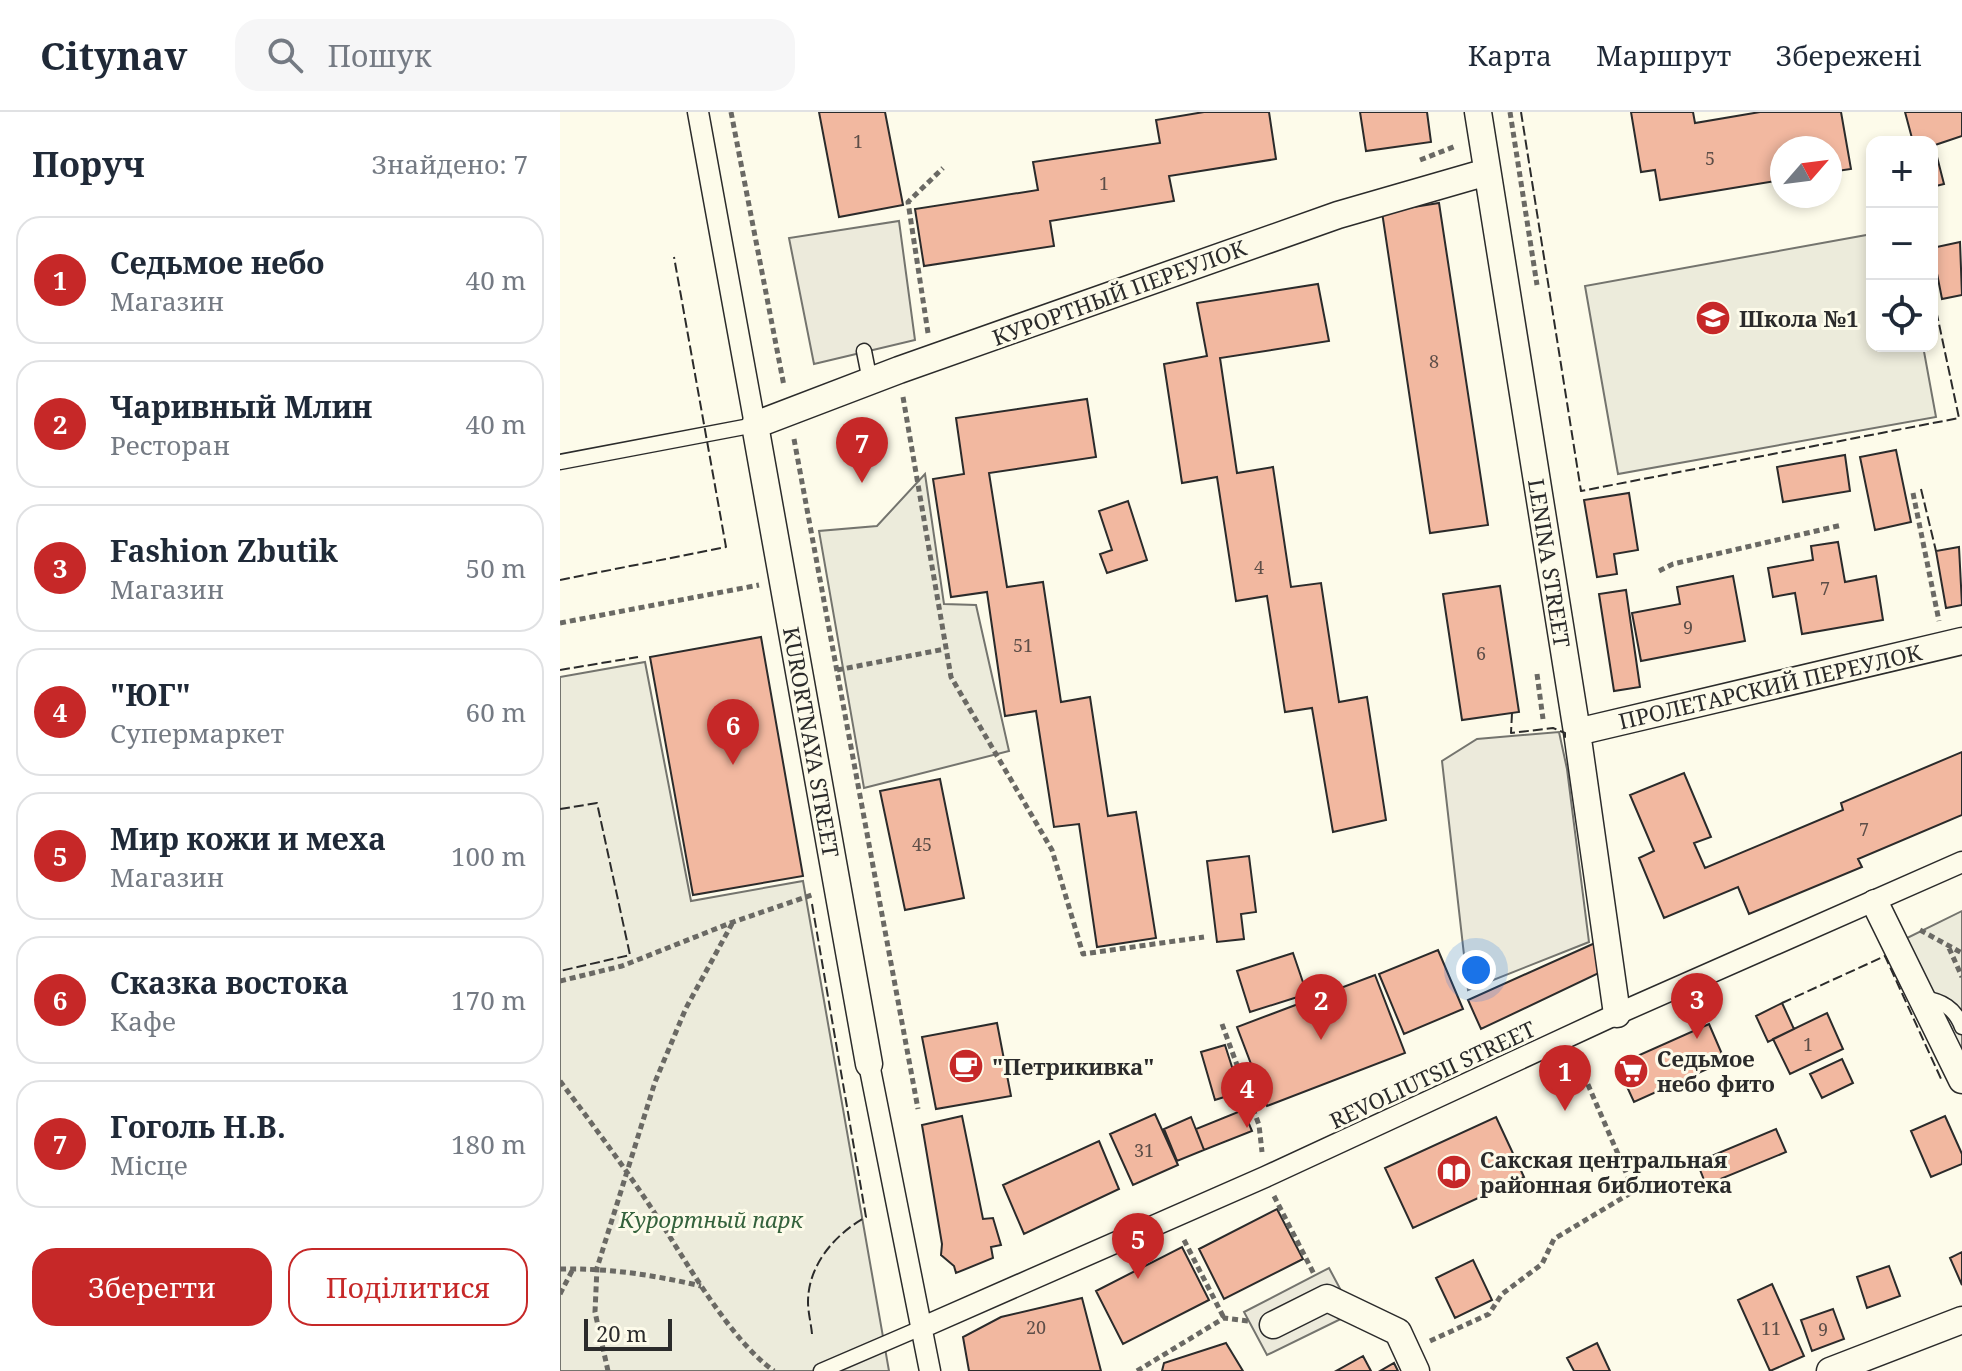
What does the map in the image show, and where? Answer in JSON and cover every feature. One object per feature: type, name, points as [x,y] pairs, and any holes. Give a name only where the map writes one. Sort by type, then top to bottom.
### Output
[{"type":"street","name":"KURORTNAYA STREET","points":[[698,112],[869,1064],[930,1371]]},
{"type":"street","name":"LENINA STREET","points":[[1478,112],[1577,732],[1617,1014]]},
{"type":"street","name":"КУРОРТНЫЙ ПЕРЕУЛОК","points":[[755,425],[899,370],[1338,215],[1487,172]]},
{"type":"street","name":"ПРОЛЕТАРСКИЙ ПЕРЕУЛОК","points":[[1577,732],[1953,643]]},
{"type":"street","name":"REVOLIUTSII STREET","points":[[921,1328],[1962,862]]},
{"type":"street","points":[[1875,903],[1959,1064]]},
{"type":"street","points":[[1273,1325],[1327,1298],[1398,1332],[1412,1362]]},
{"type":"street","points":[[1830,1371],[1962,1320]]},
{"type":"lane","points":[[864,351],[870,381]]},
{"type":"lane","points":[[560,462],[755,425]]},
{"type":"lane","points":[[1923,998],[1947,1005],[1954,1011],[1962,1027]]},
{"type":"lane","points":[[821,1371],[921,1328]]},
{"type":"path","points":[[731,112],[918,1109]]},
{"type":"path","points":[[1407,165],[1465,142]]},
{"type":"path","points":[[929,337],[908,202],[943,168]]},
{"type":"path","points":[[899,370],[951,677],[1052,850],[1083,954],[1204,937]]},
{"type":"path","points":[[1913,493],[1953,643]]},
{"type":"path","points":[[1659,571],[1673,564],[1842,525]]},
{"type":"path","points":[[560,623],[783,581]]},
{"type":"path","points":[[837,670],[945,649]]},
{"type":"path","points":[[560,981],[622,966],[733,922],[838,886]]},
{"type":"path","points":[[608,1371],[595,1312],[597,1268],[660,1070],[686,1008],[733,922]]},
{"type":"path","points":[[1949,947],[1962,977]]},
{"type":"path","points":[[1412,1362],[1489,1314],[1502,1294],[1542,1264],[1554,1239],[1634,1191],[1568,1038]]},
{"type":"path","points":[[560,1081],[627,1170],[743,1343],[774,1371]]},
{"type":"path","points":[[1137,1371],[1224,1318],[1173,1217]]},
{"type":"path","points":[[560,1269],[597,1268],[653,1274],[703,1287]]},
{"type":"path","points":[[560,1294],[573,1269]]},
{"type":"green space","points":[[1866,235],[1866,352],[1924,352],[1936,417],[1618,474],[1585,286]]},
{"type":"green space","points":[[925,474],[944,604],[976,605],[1009,751],[864,788],[819,531],[877,526]]},
{"type":"green space","name":"Курортный парк","points":[[645,662],[691,901],[803,881],[889,1371],[560,1371],[560,677]]},
{"type":"green space","points":[[1962,911],[1962,1059],[1905,939]]},
{"type":"shaded area","points":[[899,221],[915,340],[814,364],[789,238]]},
{"type":"shaded area","points":[[1559,732],[1567,769],[1589,942],[1468,990],[1442,761],[1477,739]]},
{"type":"shaded area","points":[[1329,1268],[1353,1313],[1267,1355],[1244,1312]]},
{"type":"building","points":[[819,112],[885,112],[903,205],[839,217]]},
{"type":"building","points":[[1204,112],[1269,112],[1276,159],[1169,176],[1174,201],[1050,221],[1054,246],[924,266],[915,209],[1038,190],[1033,162],[1160,143],[1156,120]]},
{"type":"building","points":[[1360,112],[1427,112],[1431,142],[1366,151]]},
{"type":"building","points":[[1631,112],[1693,112],[1695,123],[1760,112],[1841,112],[1851,169],[1842,170],[1842,136],[1770,136],[1770,182],[1660,200],[1655,170],[1641,172]]},
{"type":"building","points":[[1905,112],[1962,112],[1962,136],[1938,144],[1938,136],[1911,136]]},
{"type":"building","points":[[1938,161],[1944,184],[1938,186]]},
{"type":"building","points":[[1439,203],[1488,525],[1430,533],[1382,212]]},
{"type":"building","points":[[1960,242],[1962,295],[1942,299],[1938,279],[1938,247]]},
{"type":"building","points":[[1318,284],[1329,341],[1220,358],[1237,473],[1273,467],[1291,587],[1321,583],[1339,702],[1367,697],[1386,820],[1333,832],[1312,708],[1285,712],[1267,596],[1236,601],[1217,477],[1182,483],[1164,364],[1207,356],[1197,303]]},
{"type":"building","points":[[1087,399],[1096,457],[989,473],[1007,587],[1043,582],[1061,702],[1090,697],[1108,816],[1136,812],[1156,938],[1097,947],[1079,824],[1054,827],[1036,711],[1005,716],[987,592],[951,597],[933,479],[964,474],[956,418]]},
{"type":"building","points":[[1896,450],[1911,522],[1875,530],[1860,457]]},
{"type":"building","points":[[1845,455],[1850,491],[1783,502],[1777,467]]},
{"type":"building","points":[[1629,493],[1638,550],[1614,554],[1617,574],[1597,577],[1584,500]]},
{"type":"building","points":[[1128,501],[1147,560],[1107,573],[1100,554],[1112,550],[1099,511]]},
{"type":"building","points":[[1838,542],[1845,582],[1876,576],[1883,620],[1802,634],[1795,593],[1773,597],[1768,568],[1813,560],[1811,546]]},
{"type":"building","points":[[1959,547],[1962,605],[1946,608],[1936,551]]},
{"type":"building","points":[[1733,576],[1745,641],[1641,661],[1632,613],[1680,604],[1677,587]]},
{"type":"building","points":[[1500,586],[1519,712],[1462,720],[1443,594]]},
{"type":"building","points":[[1626,590],[1640,687],[1614,691],[1599,594]]},
{"type":"building","points":[[761,637],[803,876],[693,895],[650,657]]},
{"type":"building","points":[[1962,752],[1962,815],[1858,859],[1862,867],[1749,914],[1738,887],[1664,918],[1639,858],[1654,851],[1630,795],[1684,773],[1711,837],[1694,843],[1705,868],[1843,810],[1841,803]]},
{"type":"building","points":[[940,779],[964,898],[905,910],[880,791]]},
{"type":"building","points":[[1249,856],[1256,912],[1241,914],[1244,939],[1217,942],[1207,861]]},
{"type":"building","points":[[1595,943],[1601,972],[1481,1029],[1468,1000]]},
{"type":"building","points":[[1438,950],[1463,1009],[1404,1034],[1379,974]]},
{"type":"building","points":[[1293,953],[1307,994],[1250,1012],[1237,971]]},
{"type":"building","points":[[1375,975],[1405,1053],[1267,1106],[1237,1027]]},
{"type":"building","points":[[1782,1003],[1794,1029],[1768,1042],[1756,1016]]},
{"type":"building","points":[[1827,1013],[1843,1049],[1790,1074],[1773,1039]]},
{"type":"building","name":"\"Петрикивка\"","points":[[997,1023],[1011,1096],[936,1109],[922,1037]]},
{"type":"building","points":[[1709,1024],[1725,1061],[1634,1102],[1617,1065]]},
{"type":"building","points":[[1225,1045],[1240,1092],[1215,1100],[1201,1052]]},
{"type":"building","points":[[1842,1059],[1853,1083],[1822,1098],[1810,1074]]},
{"type":"building","points":[[1243,1110],[1252,1131],[1204,1150],[1196,1129]]},
{"type":"building","points":[[1155,1114],[1178,1165],[1133,1185],[1110,1134]]},
{"type":"building","points":[[962,1116],[983,1219],[993,1218],[1001,1245],[991,1247],[993,1258],[956,1273],[954,1266],[941,1255],[942,1244],[922,1125]]},
{"type":"building","points":[[1945,1116],[1962,1154],[1962,1164],[1931,1177],[1911,1131]]},
{"type":"building","points":[[1191,1117],[1204,1150],[1177,1161],[1164,1129]]},
{"type":"building","name":"Сакская центральная районная библиотека","points":[[1496,1117],[1524,1177],[1413,1228],[1385,1168]]},
{"type":"building","points":[[1776,1129],[1786,1152],[1706,1185],[1697,1162]]},
{"type":"building","points":[[1099,1141],[1119,1189],[1024,1234],[1003,1185]]},
{"type":"building","points":[[1277,1209],[1303,1259],[1224,1299],[1199,1249]]},
{"type":"building","points":[[1182,1247],[1209,1300],[1123,1344],[1096,1291]]},
{"type":"building","points":[[1962,1252],[1962,1285],[1950,1258]]},
{"type":"building","points":[[1473,1260],[1492,1300],[1455,1318],[1436,1278]]},
{"type":"building","points":[[1889,1266],[1900,1296],[1867,1308],[1857,1277]]},
{"type":"building","points":[[1772,1284],[1804,1356],[1770,1371],[1738,1300]]},
{"type":"building","points":[[1082,1298],[1101,1371],[969,1371],[963,1337],[1001,1317]]},
{"type":"building","points":[[1833,1309],[1844,1339],[1812,1351],[1801,1320]]},
{"type":"building","points":[[1226,1343],[1243,1371],[1162,1371],[1164,1363]]},
{"type":"building","points":[[1597,1343],[1610,1371],[1574,1371],[1567,1358]]},
{"type":"building","points":[[1363,1356],[1371,1371],[1336,1371]]},
{"type":"building","points":[[1394,1363],[1398,1371],[1380,1371]]},
{"type":"fence","points":[[1521,112],[1581,491],[1959,418],[1938,319]]},
{"type":"fence","points":[[560,580],[726,547],[674,257]]},
{"type":"fence","points":[[1921,489],[1936,551]]},
{"type":"fence","points":[[560,670],[638,657]]},
{"type":"fence","points":[[1512,713],[1511,733],[1553,728],[1565,733],[1565,738]]},
{"type":"fence","points":[[560,809],[597,803],[630,955],[560,971]]},
{"type":"fence","points":[[812,904],[866,1217],[844,1232],[818,1263],[809,1288],[812,1334]]},
{"type":"fence","points":[[1782,1003],[1885,956],[1942,1081]]},
{"type":"place","name":"Школа №1","points":[[1713,318]]},
{"type":"place","name":"Гоголь Н.В.","points":[[862,483]]},
{"type":"place","name":"Сказка востока","points":[[733,765]]},
{"type":"place","name":"Fashion Zbutik","points":[[1697,1039]]},
{"type":"place","name":"Чаривный Млин","points":[[1321,1040]]},
{"type":"place","name":"\"Петрикивка\"","points":[[966,1066]]},
{"type":"place","name":"Седьмое небо фито","points":[[1631,1071]]},
{"type":"place","name":"Седьмое небо","points":[[1565,1111]]},
{"type":"place","name":"\"ЮГ\"","points":[[1247,1128]]},
{"type":"place","name":"Сакская центральная районная библиотека","points":[[1454,1172]]},
{"type":"place","name":"Мир кожи и меха","points":[[1138,1279]]}]
